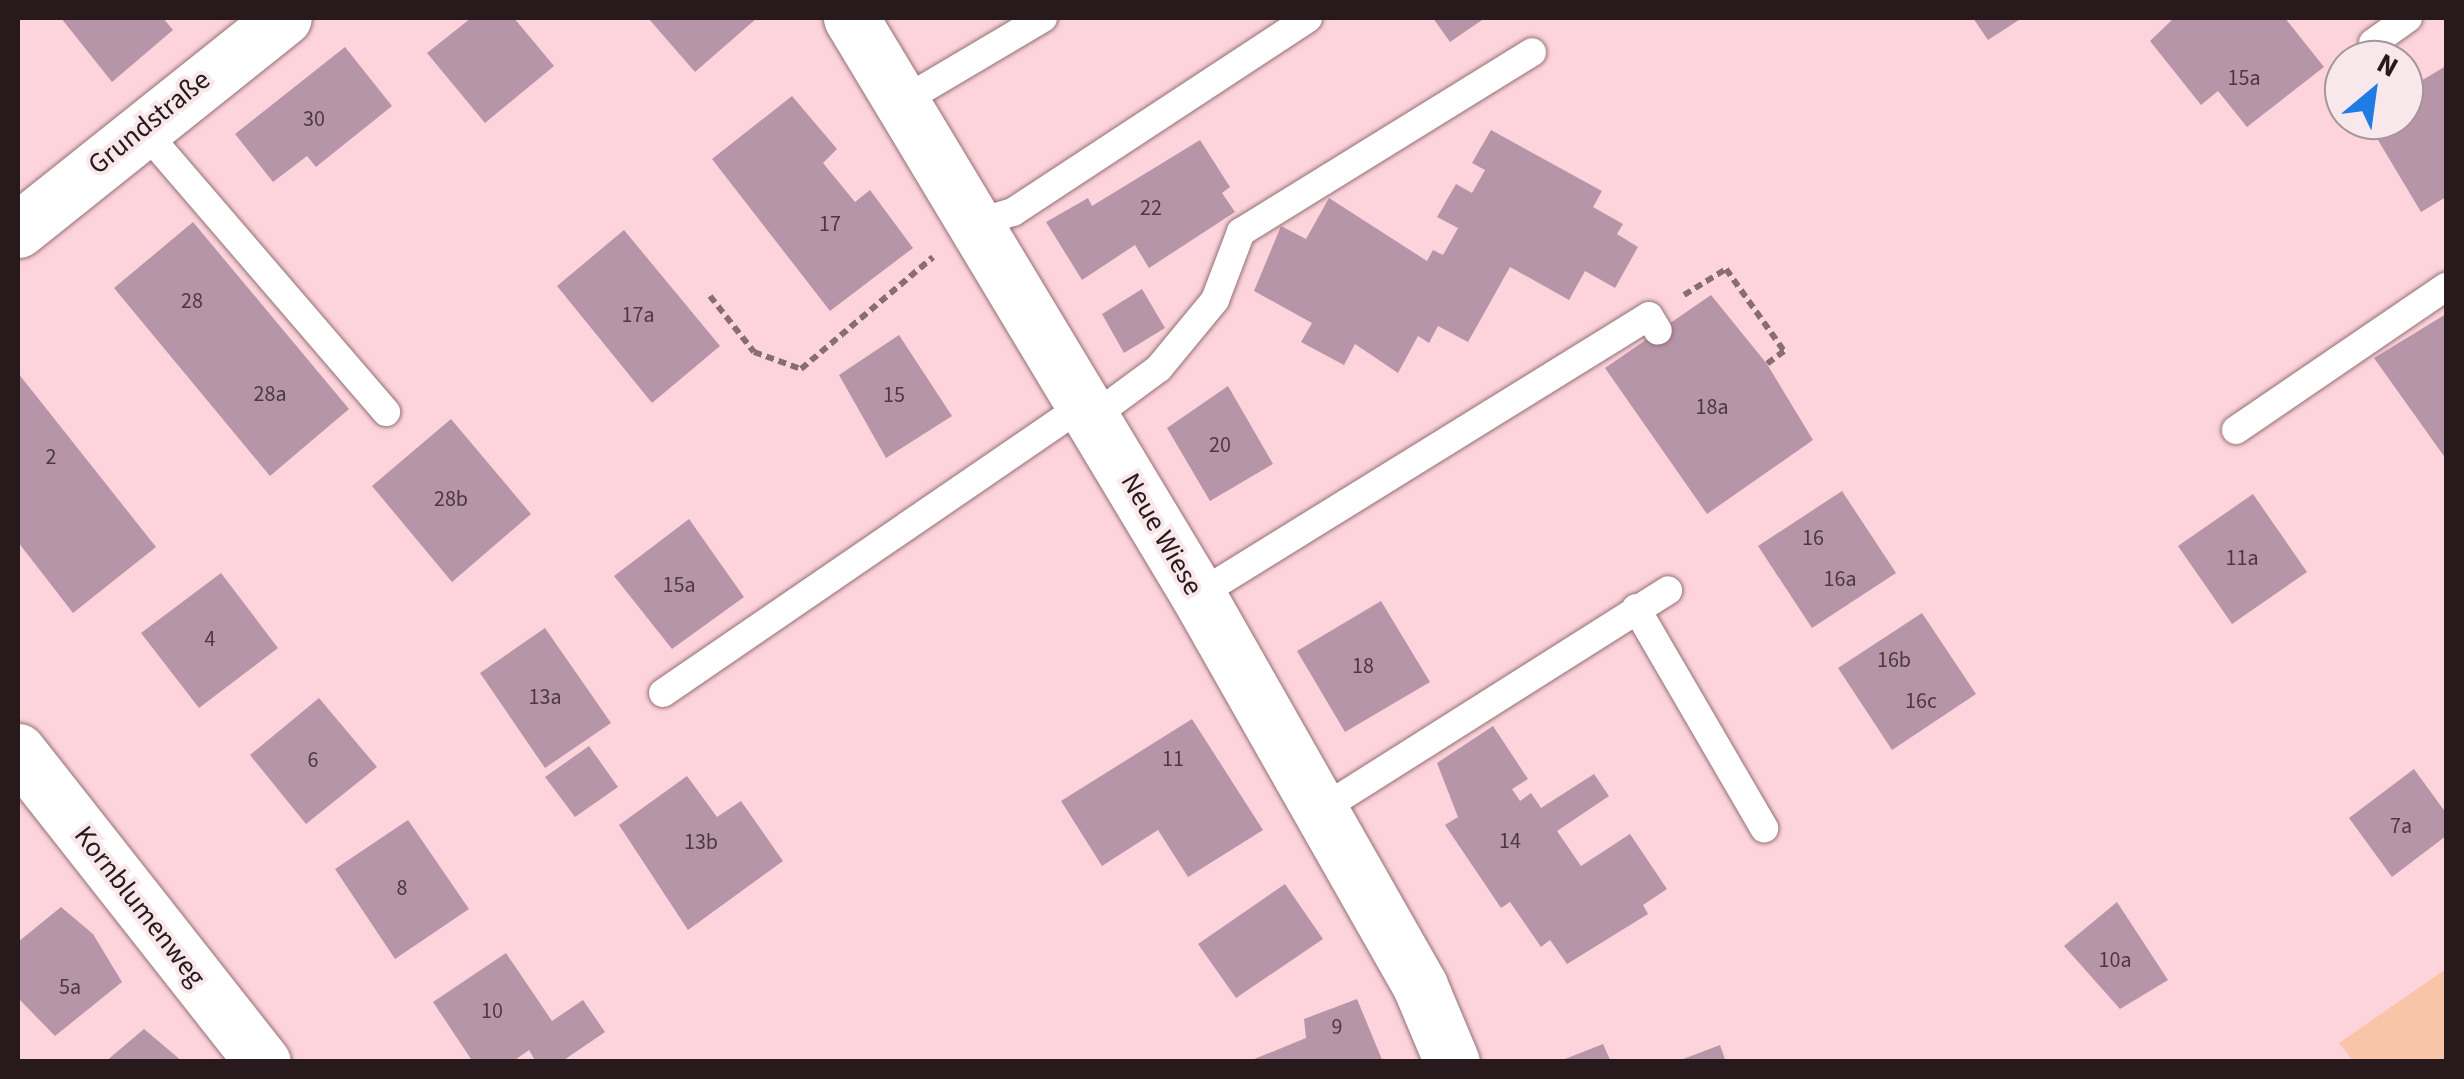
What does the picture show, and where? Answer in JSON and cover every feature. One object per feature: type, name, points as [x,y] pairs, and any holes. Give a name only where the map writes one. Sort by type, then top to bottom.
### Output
[{"type":"street","name":"Grundstraße","points":[[18,230],[141,126],[284,18]]},
{"type":"street","name":"Neue Wiese","points":[[852,18],[1198,595],[1420,986],[1452,1062]]},
{"type":"street","name":"Kornblumenweg","points":[[18,751],[264,1062]]},
{"type":"lane","points":[[901,102],[1043,18]]},
{"type":"lane","points":[[973,224],[1013,212],[1308,18]]},
{"type":"lane","points":[[2377,40],[2408,18]]},
{"type":"lane","points":[[663,692],[1089,410],[1159,368],[1204,314],[1241,232],[1532,52]]},
{"type":"lane","points":[[141,126],[386,412]]},
{"type":"lane","points":[[2236,430],[2446,286]]},
{"type":"lane","points":[[1198,595],[1654,324]]},
{"type":"lane","points":[[1319,811],[1668,590]]},
{"type":"lane","points":[[1636,608],[1764,828]]},
{"type":"path","points":[[710,296],[754,352],[801,369],[973,224]]},
{"type":"path","points":[[1654,324],[1726,269],[1784,351],[1767,364]]},
{"type":"shaded area","points":[[2446,969],[2446,1061],[2353,1061],[2339,1043]]},
{"type":"building","points":[[61,18],[163,18],[173,30],[112,82]]},
{"type":"building","points":[[471,18],[514,18],[554,66],[485,123],[427,53]]},
{"type":"building","points":[[648,18],[757,18],[695,72]]},
{"type":"building","points":[[1433,18],[1485,18],[1450,42]]},
{"type":"building","points":[[1973,18],[2022,18],[1988,40]]},
{"type":"building","points":[[2174,18],[2285,18],[2324,67],[2247,127],[2218,91],[2201,105],[2150,41]]},
{"type":"building","points":[[345,47],[392,106],[316,167],[307,156],[273,182],[235,134]]},
{"type":"building","points":[[2446,66],[2446,197],[2421,212],[2378,140],[2424,140],[2424,79]]},
{"type":"building","points":[[792,96],[837,149],[823,163],[855,202],[870,190],[913,248],[830,311],[712,159]]},
{"type":"building","points":[[1491,130],[1602,191],[1593,207],[1623,224],[1617,234],[1638,247],[1615,288],[1585,271],[1569,300],[1510,267],[1468,342],[1438,326],[1429,343],[1418,336],[1398,373],[1355,344],[1344,365],[1301,342],[1312,323],[1254,291],[1281,226],[1306,239],[1329,198],[1427,261],[1433,250],[1443,255],[1458,228],[1437,217],[1456,184],[1472,193],[1485,170],[1472,163]]},
{"type":"building","points":[[1200,140],[1230,187],[1222,193],[1235,212],[1149,268],[1135,245],[1082,280],[1046,222],[1088,198],[1092,206]]},
{"type":"building","points":[[193,222],[349,409],[270,476],[114,288]]},
{"type":"building","points":[[624,230],[720,346],[652,403],[557,286]]},
{"type":"building","points":[[1142,289],[1165,328],[1124,353],[1102,314]]},
{"type":"building","points":[[1711,295],[1767,364],[1813,440],[1707,514],[1605,368]]},
{"type":"building","points":[[2446,314],[2446,459],[2374,358]]},
{"type":"building","points":[[899,335],[952,416],[886,458],[839,375]]},
{"type":"building","points":[[18,373],[156,547],[73,613],[18,542]]},
{"type":"building","points":[[1228,386],[1273,464],[1210,501],[1167,428]]},
{"type":"building","points":[[451,419],[531,514],[452,582],[372,486]]},
{"type":"building","points":[[1842,491],[1896,573],[1812,628],[1758,546]]},
{"type":"building","points":[[2253,494],[2307,572],[2232,624],[2178,546]]},
{"type":"building","points":[[689,519],[744,597],[672,649],[614,576]]},
{"type":"building","points":[[221,573],[278,648],[199,708],[141,633]]},
{"type":"building","points":[[1381,601],[1430,682],[1345,732],[1297,651]]},
{"type":"building","points":[[1922,613],[1976,694],[1892,750],[1838,668]]},
{"type":"building","points":[[545,628],[611,723],[545,768],[480,673]]},
{"type":"building","points":[[319,698],[377,767],[306,824],[250,755]]},
{"type":"building","points":[[1192,719],[1263,830],[1188,877],[1158,830],[1102,866],[1061,801]]},
{"type":"building","points":[[1493,726],[1528,779],[1512,789],[1520,801],[1531,793],[1541,808],[1594,774],[1609,796],[1557,831],[1581,866],[1630,834],[1667,889],[1643,905],[1648,914],[1567,964],[1550,940],[1541,947],[1510,902],[1501,908],[1445,825],[1458,817],[1437,763]]},
{"type":"building","points":[[589,746],[618,787],[575,817],[545,777]]},
{"type":"building","points":[[2414,769],[2446,813],[2446,836],[2392,877],[2349,818]]},
{"type":"building","points":[[687,776],[717,817],[741,801],[783,861],[688,930],[619,825]]},
{"type":"building","points":[[408,820],[469,909],[395,959],[335,869]]},
{"type":"building","points":[[1285,884],[1323,939],[1236,998],[1198,944]]},
{"type":"building","points":[[2117,902],[2168,980],[2120,1009],[2064,946]]},
{"type":"building","points":[[61,907],[93,934],[122,982],[55,1036],[18,998],[18,942]]},
{"type":"building","points":[[506,953],[552,1021],[583,1000],[605,1032],[561,1062],[536,1062],[529,1050],[512,1062],[473,1062],[433,1002]]},
{"type":"building","points":[[1357,999],[1383,1062],[1247,1062],[1306,1038],[1304,1019]]},
{"type":"building","points":[[144,1029],[183,1062],[105,1062]]},
{"type":"building","points":[[1603,1044],[1611,1062],[1560,1062],[1560,1061]]},
{"type":"building","points":[[1720,1045],[1726,1062],[1678,1062],[1678,1061]]}]
